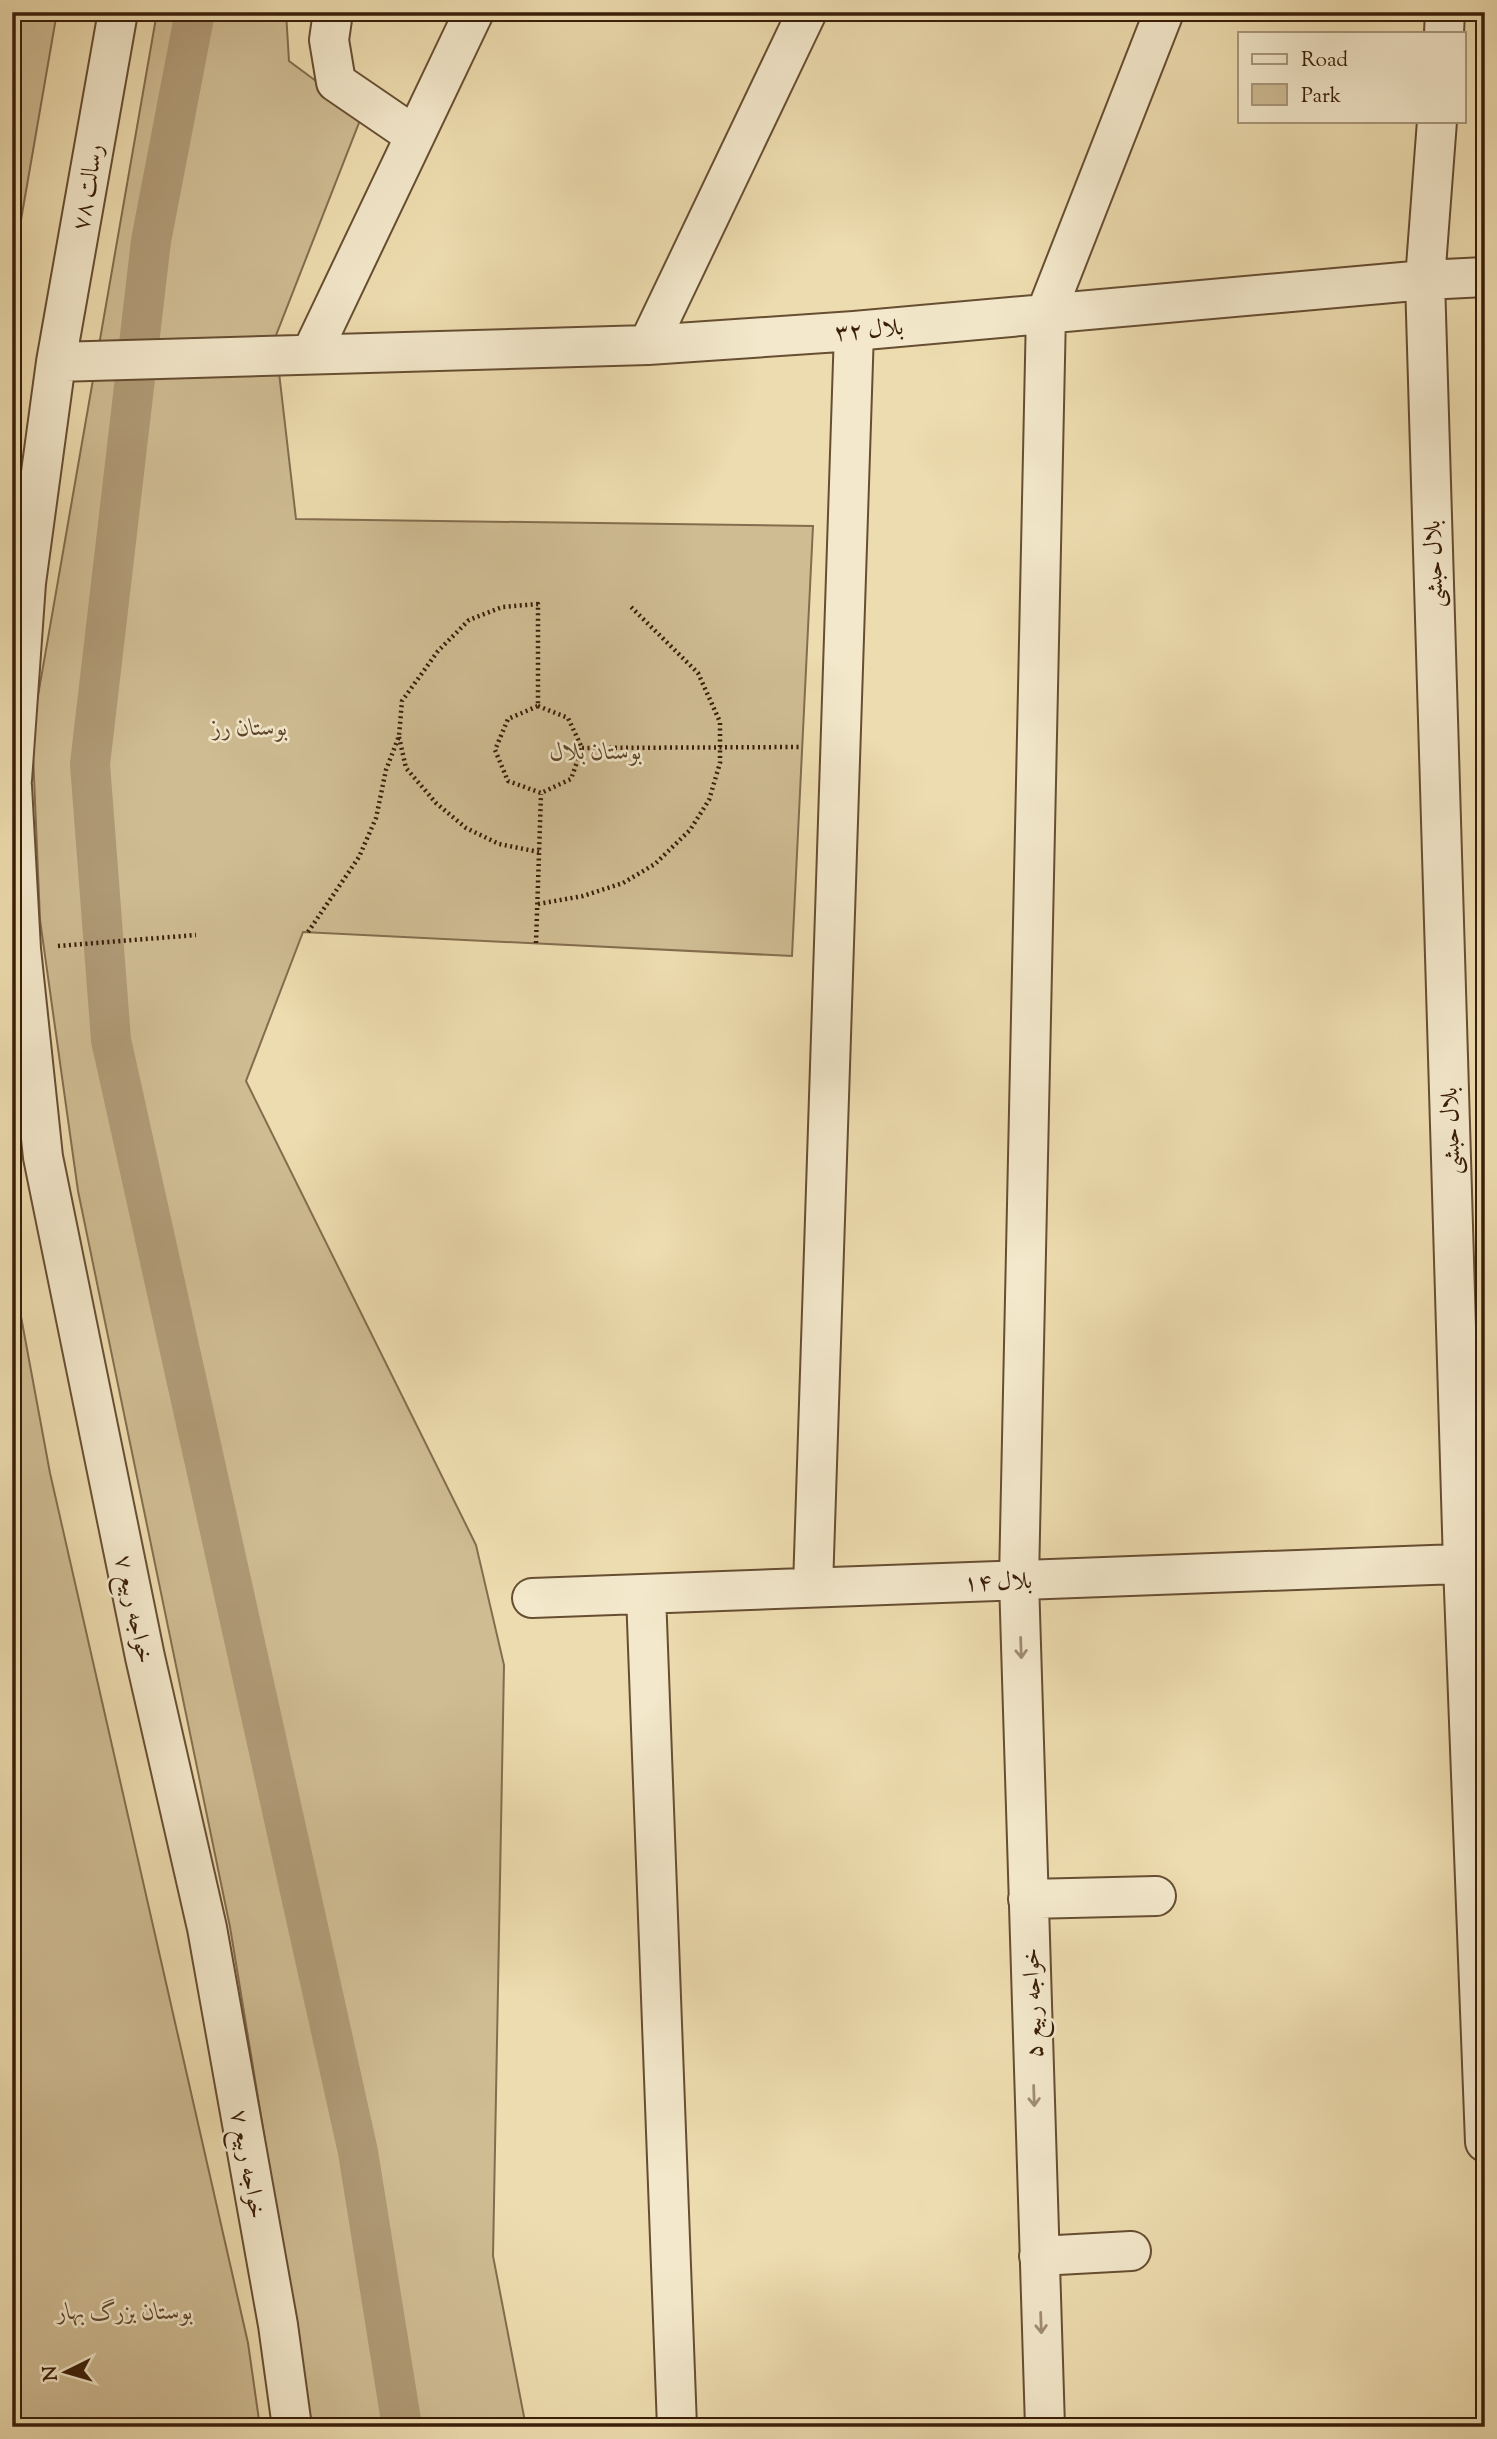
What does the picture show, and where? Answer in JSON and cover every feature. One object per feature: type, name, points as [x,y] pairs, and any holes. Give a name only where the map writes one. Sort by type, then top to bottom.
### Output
[{"type":"street","name":"رسالت ۷۸","points":[[74,362],[118,12]]},
{"type":"street","points":[[333,12],[329,40],[337,82],[415,136]]},
{"type":"street","points":[[311,354],[474,12]]},
{"type":"street","points":[[648,345],[807,12]]},
{"type":"street","points":[[1046,313],[1164,12]]},
{"type":"street","points":[[1444,32],[1445,12]]},
{"type":"street","name":"بلال حبشی","points":[[1437,122],[1425,280],[1474,1563],[1485,2142]]},
{"type":"street","name":"بلال ۳۲","points":[[74,362],[648,345],[854,331],[1425,280],[1485,277]]},
{"type":"street","name":"خواجه ربیع ۵","points":[[1045,2427],[1019,1580],[1046,313]]},
{"type":"street","points":[[813,1587],[854,331]]},
{"type":"street","points":[[12,780],[26,583],[74,362]]},
{"type":"street","name":"خواجه ربیع ۷","points":[[12,786],[21,949],[43,1157],[145,1657],[207,1928],[278,2325],[292,2427]]},
{"type":"street","name":"بلال ۱۴","points":[[532,1598],[1474,1563]]},
{"type":"street","points":[[646,1594],[677,2427]]},
{"type":"street","points":[[1028,1899],[1156,1896]]},
{"type":"street","points":[[1039,2256],[1131,2251]]},
{"type":"path","points":[[308,932],[359,857],[376,818],[386,771],[399,736],[402,701],[438,651],[469,620],[502,607],[538,604],[538,706]]},
{"type":"path","points":[[538,904],[583,896],[623,883],[655,864],[690,830],[709,800],[720,763],[720,722],[698,673],[629,604]]},
{"type":"path","points":[[538,706],[568,718],[582,748],[570,779],[541,793],[508,781],[495,750],[508,719],[538,706]]},
{"type":"path","points":[[399,736],[406,768],[446,812],[466,828],[499,844],[539,852]]},
{"type":"path","points":[[582,748],[801,747]]},
{"type":"path","points":[[536,943],[541,793]]},
{"type":"path","points":[[77,945],[197,935]]},
{"type":"green space","points":[[12,12],[57,12],[12,272]]},
{"type":"green space","name":"بوستان رز","points":[[157,12],[286,12],[289,61],[362,115],[275,338],[296,519],[813,526],[792,956],[303,932],[246,1081],[476,1545],[504,1665],[493,2256],[526,2427],[312,2427],[230,1927],[78,1191],[40,920],[32,730]]},
{"type":"green space","name":"بوستان بزرگ بهار","points":[[12,1268],[50,1473],[248,2343],[260,2427],[12,2427]]},
{"type":"waterway","points":[[195,12],[151,241],[90,764],[111,1040],[358,2152],[402,2427]]},
{"type":"park label","name":"بوستان بلال","points":[[596,751]]}]
